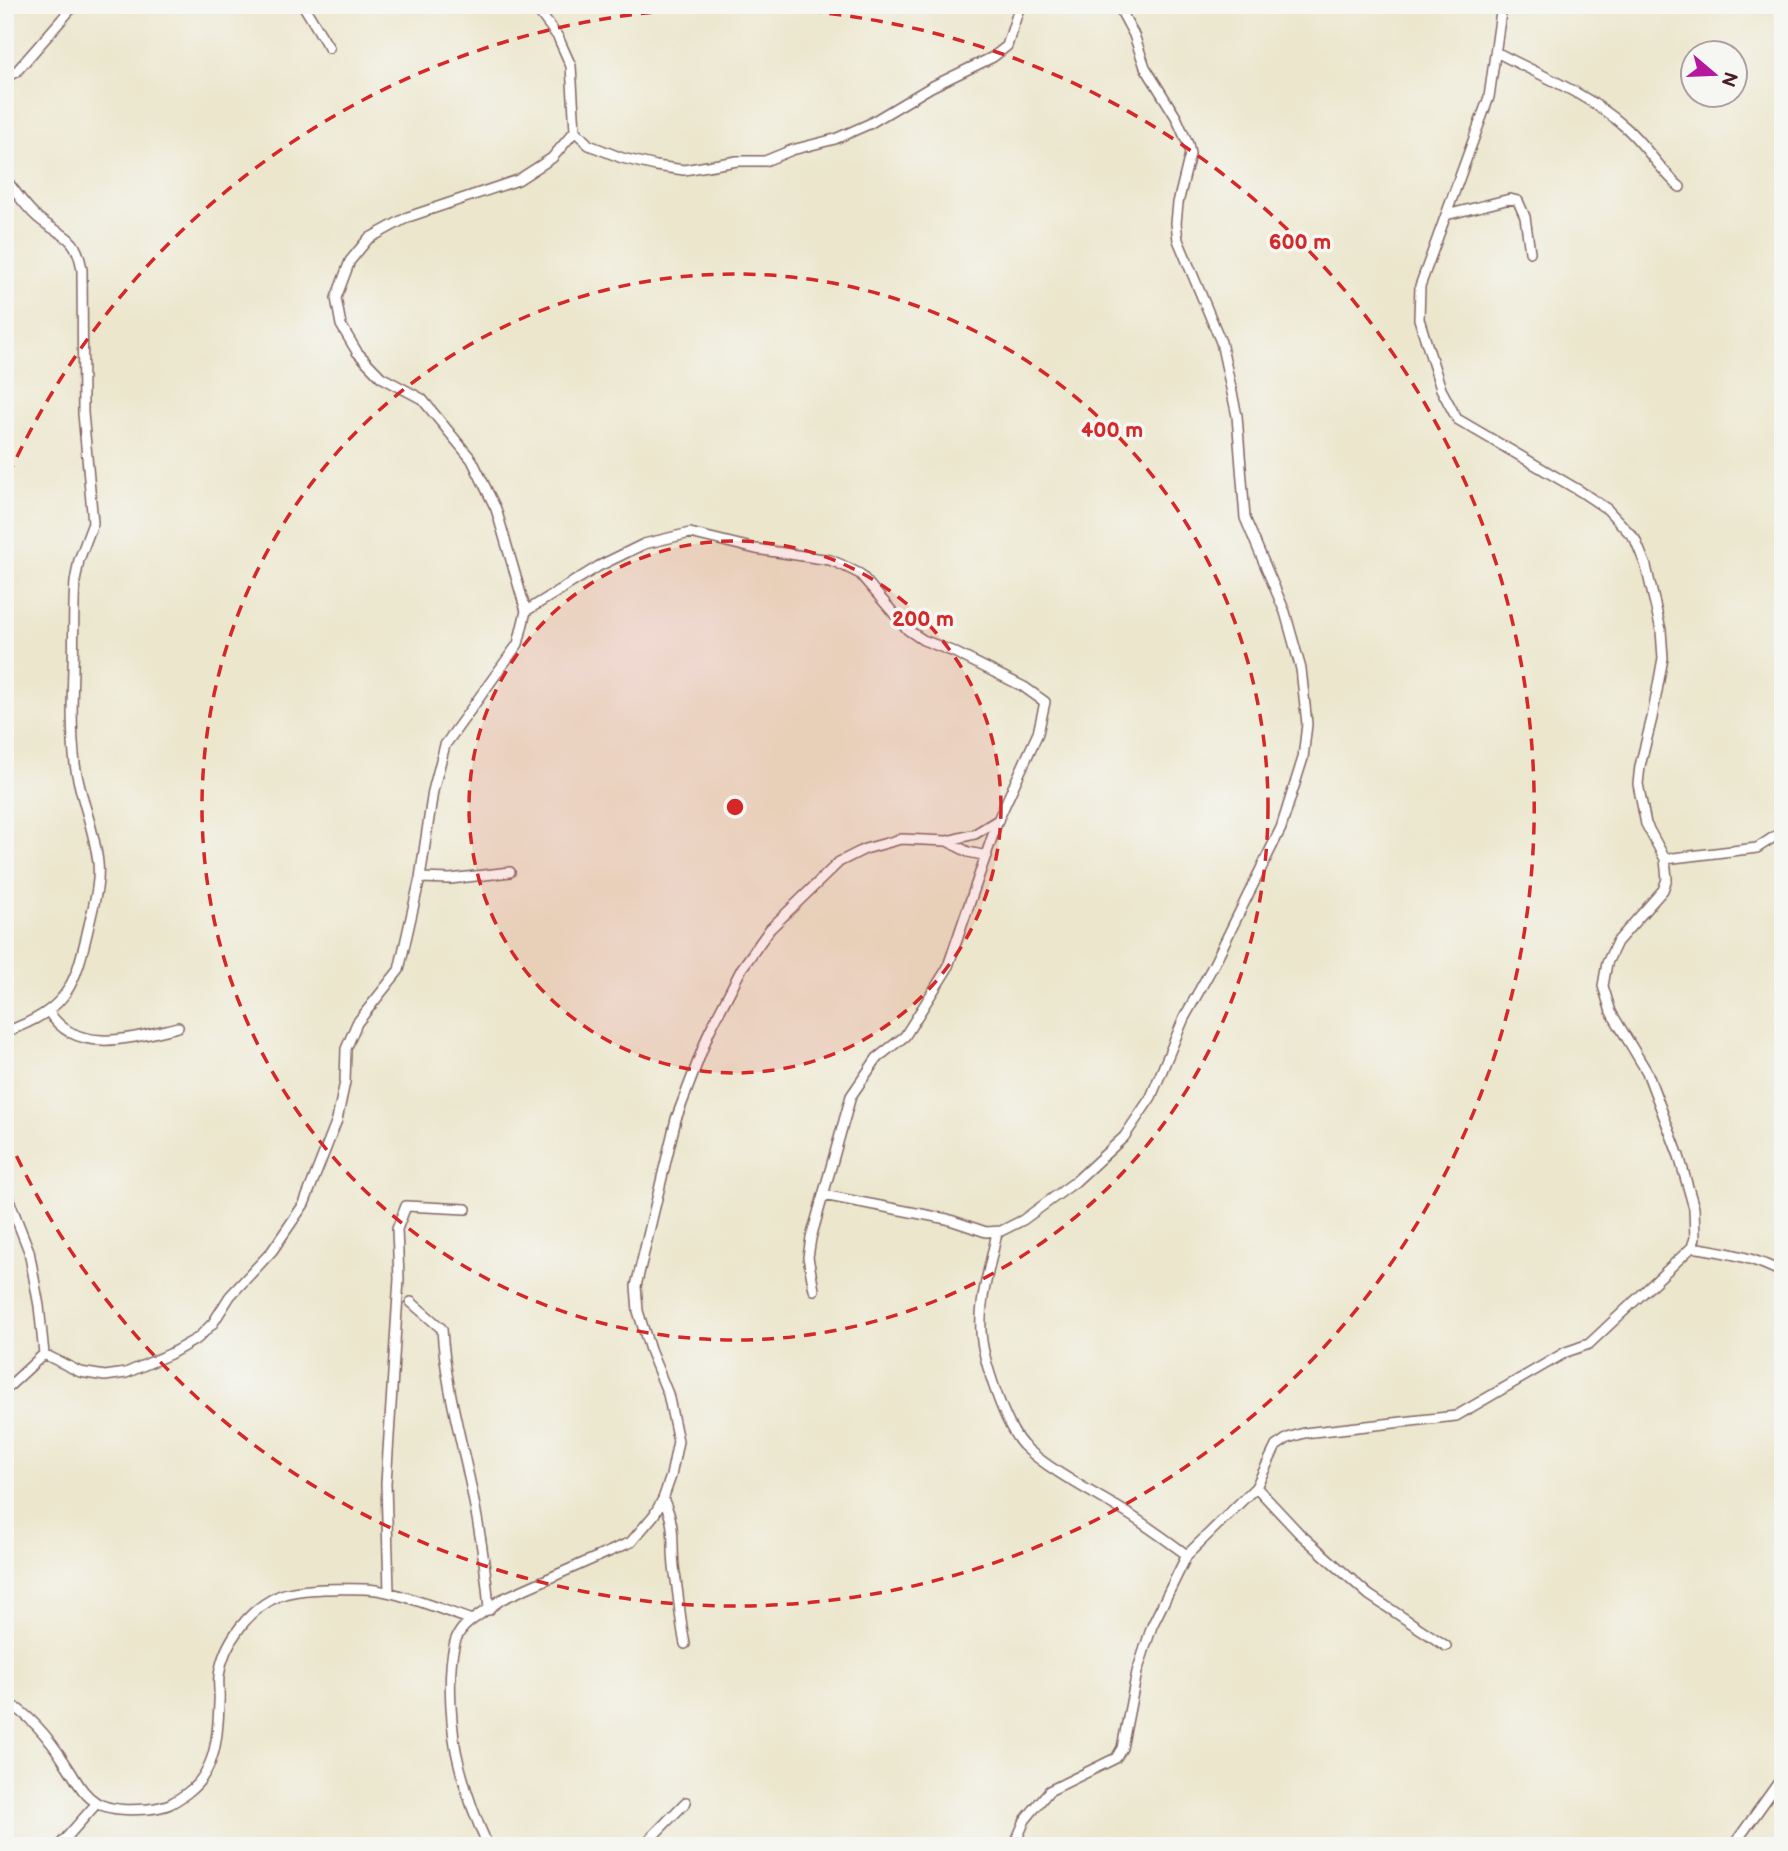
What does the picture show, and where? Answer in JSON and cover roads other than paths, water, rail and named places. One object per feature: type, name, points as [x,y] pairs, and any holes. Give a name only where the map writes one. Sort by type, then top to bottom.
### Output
[{"type":"street","points":[[5,74],[16,72],[77,5]]},
{"type":"street","points":[[303,5],[329,48]]},
{"type":"street","points":[[534,5],[558,37],[570,66],[575,131],[589,145],[622,158],[684,170],[737,161],[765,161],[792,150],[835,139],[869,124],[931,86],[993,57],[1007,46],[1020,5]]},
{"type":"street","points":[[823,1195],[947,1219],[986,1232],[997,1231],[1036,1212],[1075,1182],[1124,1137],[1151,1097],[1184,1018],[1213,966],[1281,828],[1303,758],[1307,724],[1301,669],[1285,612],[1245,518],[1237,416],[1221,342],[1178,240],[1178,203],[1190,154],[1188,144],[1176,117],[1145,67],[1118,5]]},
{"type":"street","points":[[1014,1846],[1025,1820],[1049,1791],[1111,1763],[1122,1748],[1137,1672],[1152,1626],[1187,1555],[1256,1487],[1276,1446],[1288,1438],[1304,1433],[1456,1416],[1566,1352],[1589,1344],[1692,1247],[1695,1238],[1693,1208],[1679,1156],[1647,1072],[1611,1012],[1603,986],[1604,972],[1617,942],[1663,890],[1667,879],[1665,859],[1646,824],[1638,784],[1663,658],[1661,629],[1643,557],[1630,533],[1607,509],[1534,463],[1464,424],[1452,412],[1441,389],[1418,310],[1419,286],[1489,97],[1502,5]]},
{"type":"street","points":[[1496,52],[1584,99],[1625,127],[1665,174],[1680,187]]},
{"type":"street","points":[[44,1354],[80,1372],[105,1376],[127,1373],[198,1338],[213,1323],[230,1296],[272,1251],[304,1204],[337,1120],[345,1082],[346,1049],[357,1023],[399,970],[420,878],[433,791],[445,745],[517,644],[526,611],[496,509],[472,460],[422,399],[381,377],[357,352],[341,325],[336,298],[350,261],[368,239],[408,217],[518,180],[552,158],[575,131]]},
{"type":"street","points":[[5,178],[35,215],[71,239],[79,254],[83,289],[83,413],[93,523],[79,560],[75,582],[72,732],[75,766],[99,866],[98,884],[78,970],[67,992],[49,1012],[28,1024],[5,1032]]},
{"type":"street","points":[[1446,215],[1510,199],[1518,201],[1525,217],[1530,252]]},
{"type":"street","points":[[526,611],[599,566],[644,544],[690,533],[757,548],[830,559],[860,574],[901,622],[923,640],[954,652],[1024,687],[1045,702],[1038,733],[990,839],[991,845],[947,970],[905,1036],[877,1058],[851,1096],[808,1257],[814,1290]]},
{"type":"street","points":[[488,1846],[479,1827],[459,1763],[452,1718],[451,1664],[454,1644],[462,1628],[502,1599],[631,1542],[654,1515],[663,1499],[678,1441],[668,1394],[638,1311],[636,1286],[676,1119],[709,1032],[742,968],[770,929],[839,862],[865,849],[901,839],[947,841],[974,834],[998,820]]},
{"type":"street","points":[[1665,859],[1756,848],[1783,831]]},
{"type":"street","points":[[974,834],[991,845]]},
{"type":"street","points":[[947,841],[968,852],[987,856]]},
{"type":"street","points":[[420,878],[450,879],[510,872]]},
{"type":"street","points":[[49,1012],[56,1022],[79,1038],[130,1038],[178,1027]]},
{"type":"street","points":[[5,1190],[29,1251],[44,1354]]},
{"type":"street","points":[[389,1592],[386,1483],[399,1279],[397,1229],[406,1206],[466,1209]]},
{"type":"street","points":[[997,1231],[983,1296],[981,1331],[986,1362],[1010,1426],[1022,1444],[1041,1459],[1187,1555]]},
{"type":"street","points":[[1692,1247],[1731,1252],[1783,1273]]},
{"type":"street","points":[[411,1302],[442,1329],[444,1367],[480,1533],[489,1610]]},
{"type":"street","points":[[5,1390],[44,1354]]},
{"type":"street","points":[[1256,1487],[1299,1533],[1369,1595],[1446,1646]]},
{"type":"street","points":[[663,1499],[671,1516],[675,1573],[685,1644]]},
{"type":"street","points":[[5,1702],[19,1708],[67,1765],[80,1788],[97,1803],[123,1810],[168,1807],[205,1776],[213,1754],[218,1725],[219,1677],[225,1651],[240,1628],[259,1608],[281,1595],[303,1590],[360,1589],[389,1592],[472,1620]]},
{"type":"street","points":[[1732,1846],[1783,1776]]},
{"type":"street","points":[[643,1846],[686,1801]]},
{"type":"street","points":[[59,1846],[97,1803]]}]
